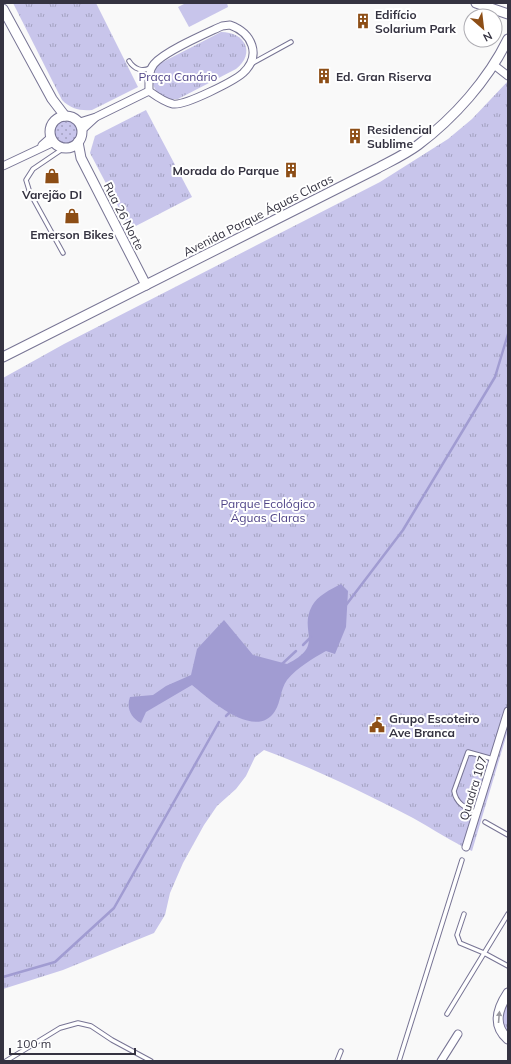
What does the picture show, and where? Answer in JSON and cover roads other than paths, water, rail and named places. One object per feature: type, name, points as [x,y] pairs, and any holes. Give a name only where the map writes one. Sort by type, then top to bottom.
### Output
[{"type":"street","points":[[476,3],[490,8]]},
{"type":"street","points":[[3,9],[52,99],[65,116]]},
{"type":"street","points":[[230,25],[241,29],[250,39],[253,51],[251,62],[242,73],[187,102],[173,104],[159,98],[149,91],[149,73],[153,67],[166,55],[222,26],[230,25]]},
{"type":"street","name":"Avenida Parque Águas Claras","points":[[495,63],[508,39]]},
{"type":"street","name":"Avenida Parque Águas Claras","points":[[3,357],[378,168],[417,146],[452,117],[495,63],[508,50]]},
{"type":"street","points":[[495,63],[508,76]]},
{"type":"street","points":[[52,139],[67,148],[78,142],[81,126],[149,91]]},
{"type":"street","points":[[52,99],[56,120]]},
{"type":"street","points":[[52,139],[52,124],[56,120],[65,116],[73,117],[81,126]]},
{"type":"street","points":[[3,166],[37,149],[52,139]]},
{"type":"street","name":"Rua 26 Norte","points":[[78,142],[82,158],[146,285]]},
{"type":"street","name":"Rua 26 Norte","points":[[67,148],[82,158]]},
{"type":"street","name":"Quadra 107","points":[[466,848],[508,711]]},
{"type":"street","points":[[508,993],[500,1005],[497,1018],[500,1031],[508,1039]]},
{"type":"street","points":[[441,1061],[458,1034]]},
{"type":"lane","points":[[248,66],[291,42]]},
{"type":"lane","points":[[129,61],[144,71],[153,67]]},
{"type":"lane","points":[[63,253],[30,193],[26,180],[33,169],[67,148]]},
{"type":"lane","points":[[477,813],[462,806],[455,796],[454,791],[468,752],[494,760]]},
{"type":"lane","points":[[485,822],[508,835]]},
{"type":"lane","points":[[399,1061],[462,860]]},
{"type":"lane","points":[[464,914],[457,930],[457,939],[460,943],[484,953],[508,966]]},
{"type":"lane","points":[[448,1014],[508,914]]},
{"type":"lane","points":[[6,1061],[60,1028],[78,1023],[91,1026],[112,1040],[151,1061]]},
{"type":"lane","points":[[337,1061],[341,1051]]},
{"type":"waterway","points":[[346,605],[403,530],[495,377],[508,334]]},
{"type":"waterway","points":[[303,645],[311,637]]},
{"type":"waterway","points":[[282,664],[296,651]]},
{"type":"waterway","points":[[226,716],[231,711]]},
{"type":"waterway","points":[[3,977],[55,962],[114,908],[219,722]]},
{"type":"place","name":"Edifício Solarium Park","points":[[363,21]]},
{"type":"place","name":"Ed. Gran Riserva","points":[[324,76]]},
{"type":"place","name":"Residencial Sublime","points":[[355,136]]},
{"type":"place","name":"Morada do Parque","points":[[291,170]]},
{"type":"place","name":"Varejão DI","points":[[52,176]]},
{"type":"place","name":"Emerson Bikes","points":[[72,216]]},
{"type":"place","name":"Grupo Escoteiro Ave Branca","points":[[377,725]]},
{"type":"park label","name":"Praça Canário","points":[[178,76]]},
{"type":"park label","name":"Parque Ecológico Águas Claras","points":[[268,510]]}]
